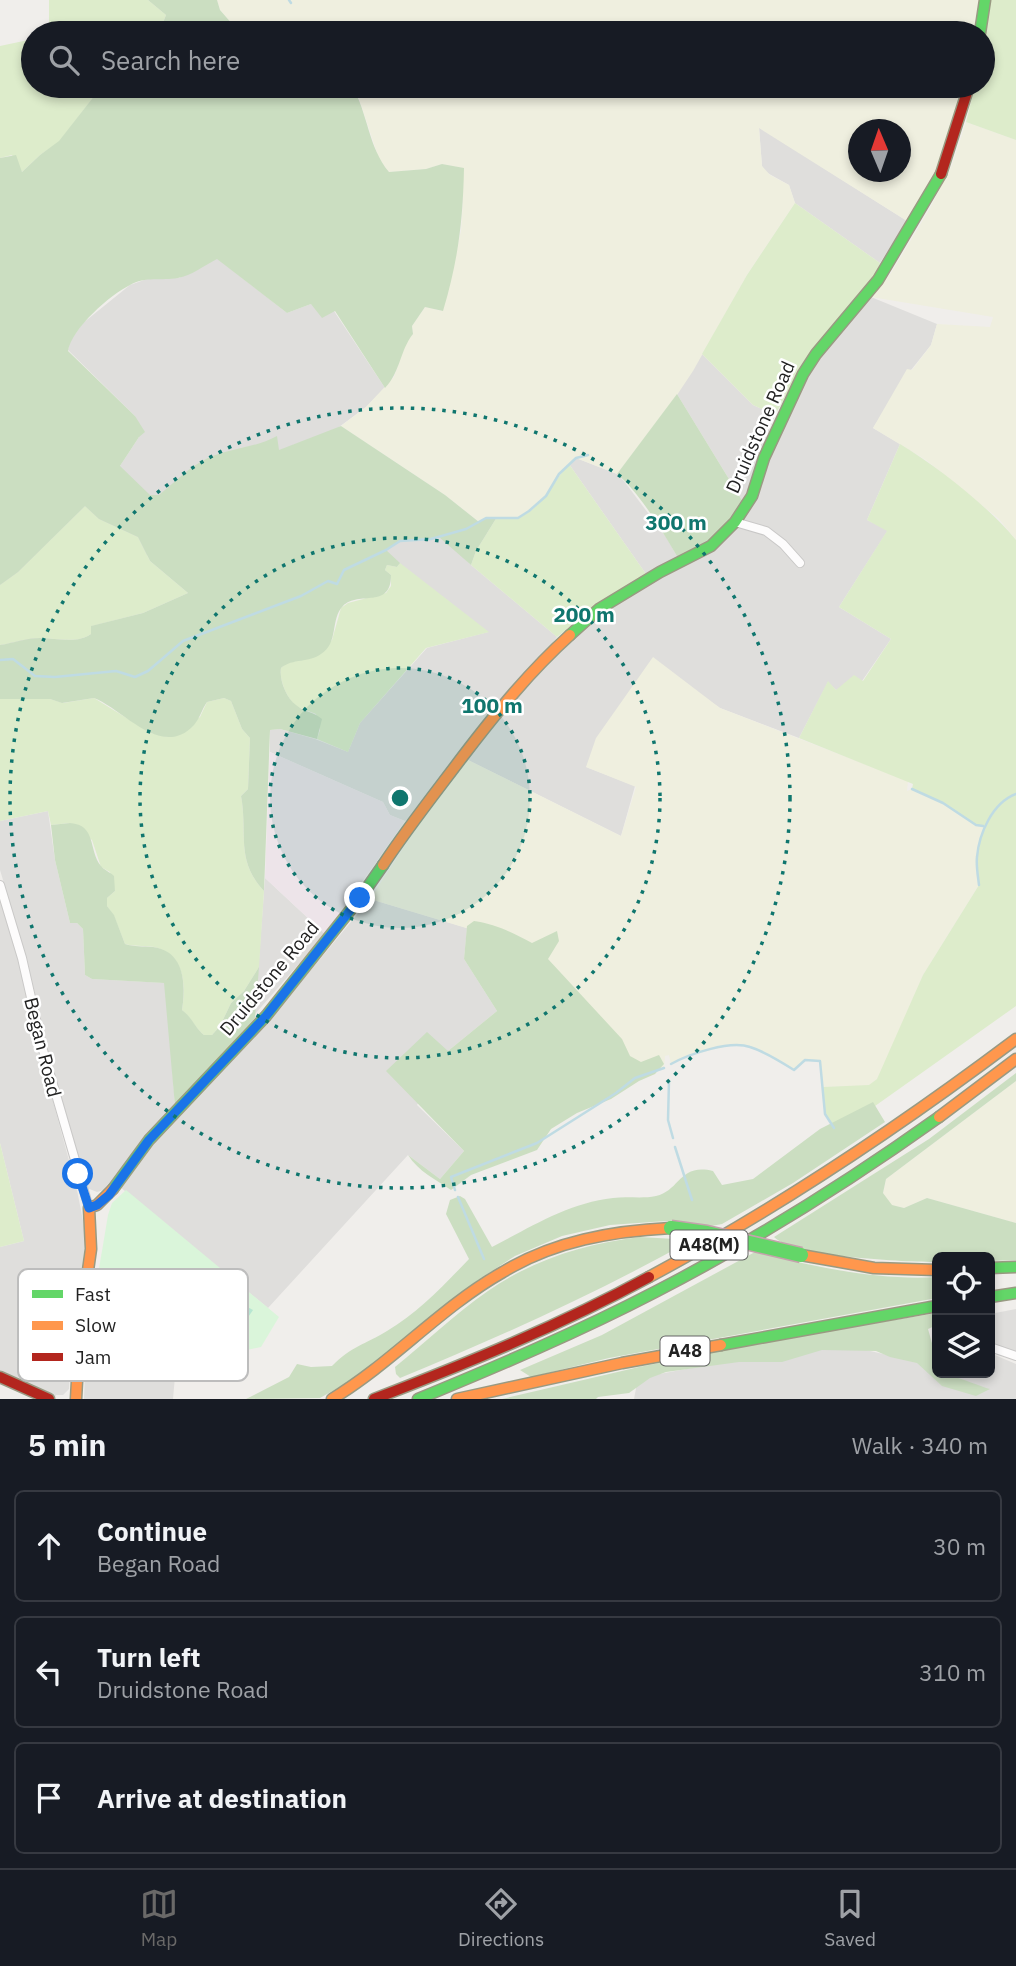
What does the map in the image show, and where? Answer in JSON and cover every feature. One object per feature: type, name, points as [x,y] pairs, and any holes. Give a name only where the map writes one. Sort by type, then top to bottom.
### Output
[{"type":"main road","points":[[982,21],[985,0]]},
{"type":"main road","name":"Druidstone Road","points":[[89,1208],[109,1195],[149,1140],[266,1016],[360,898],[410,825],[495,715],[542,660],[599,609],[660,572],[711,546],[735,522],[752,496],[763,462],[803,374],[816,354],[878,280],[943,170],[965,98]]},
{"type":"main road","name":"A48(M)","points":[[374,1399],[564,1320],[705,1247],[860,1153],[1016,1040]]},
{"type":"main road","name":"A48(M)","points":[[418,1399],[520,1357],[637,1302],[718,1257],[860,1171],[1016,1059]]},
{"type":"main road","points":[[89,1208],[92,1229],[89,1269]]},
{"type":"main road","points":[[332,1399],[389,1362],[479,1287],[526,1258],[564,1243],[611,1232],[671,1228],[874,1268],[932,1270]]},
{"type":"main road","points":[[995,1268],[1016,1267]]},
{"type":"main road","points":[[995,1296],[1016,1293]]},
{"type":"main road","name":"A48","points":[[457,1399],[622,1363],[932,1307]]},
{"type":"main road","points":[[0,1377],[49,1399]]},
{"type":"main road","points":[[76,1399],[77,1381]]},
{"type":"street","points":[[735,522],[766,531],[783,544],[800,563]]},
{"type":"street","name":"Began Road","points":[[0,886],[22,958],[46,1063],[89,1208]]},
{"type":"street","points":[[995,1349],[1016,1356]]},
{"type":"shaded area","points":[[759,127],[907,221],[880,263],[795,203],[789,185],[764,171]]},
{"type":"shaded area","points":[[217,258],[287,313],[311,304],[334,311],[385,388],[366,407],[335,430],[293,445],[38,638],[0,645],[0,585],[120,466],[139,437],[135,416],[68,350],[70,341],[83,323],[130,285],[147,279],[179,278]]},
{"type":"shaded area","points":[[871,297],[937,324],[931,345],[873,428],[900,444],[867,520],[888,530],[839,607],[891,639],[862,681],[836,690],[828,682],[799,738],[720,708],[698,693],[586,767],[635,786],[621,836],[468,760],[488,729],[545,662],[609,606],[707,552],[731,534],[752,504],[793,402],[816,361],[830,341]]},
{"type":"shaded area","points":[[702,354],[753,405],[775,415],[743,502],[677,394]]},
{"type":"shaded area","points":[[576,458],[617,474],[666,537],[678,558],[646,574],[569,464]]},
{"type":"shaded area","points":[[432,527],[471,565],[557,637],[412,816],[405,821],[390,815],[383,802],[270,752],[270,730],[280,729],[348,752],[360,723],[427,648],[488,632],[378,547]]},
{"type":"shaded area","points":[[270,752],[383,802],[390,815],[405,821],[325,934],[265,878]]},
{"type":"shaded area","points":[[48,811],[55,860],[70,923],[77,923],[83,929],[85,975],[92,979],[166,983],[175,1106],[139,1143],[107,1189],[97,1192],[87,1188],[54,1076],[26,956],[0,870],[0,821]]},
{"type":"shaded area","points":[[265,878],[325,934],[255,1014]]},
{"type":"shaded area","points":[[0,896],[18,954],[36,1039],[77,1190],[85,1231],[82,1269],[18,1269],[18,1381],[69,1381],[69,1389],[55,1398],[18,1384],[0,1372],[0,1247],[24,1241],[0,1143]]},
{"type":"shaded area","points":[[370,899],[467,928],[464,959],[497,1011],[448,1051],[417,1105],[464,1151],[440,1179],[408,1155],[268,1308],[248,1292],[248,1269],[220,1269],[120,1187],[152,1142],[198,1096],[310,971]]},
{"type":"shaded area","points":[[1016,1309],[1016,1352],[995,1345],[995,1313]]},
{"type":"shaded area","points":[[832,1342],[917,1362],[932,1370],[932,1378],[995,1378],[995,1355],[1016,1364],[1016,1399],[634,1399],[638,1378]]},
{"type":"shaded area","points":[[85,1381],[175,1381],[173,1399],[84,1399]]},
{"type":"green space","points":[[49,0],[148,0],[166,15],[164,21],[49,21]]},
{"type":"green space","points":[[148,0],[217,0],[220,10],[230,21],[164,21],[166,15]]},
{"type":"green space","points":[[217,0],[979,0],[975,21],[230,21],[220,10]]},
{"type":"green space","points":[[990,0],[1016,0],[1016,140],[966,122],[972,98],[995,98],[995,21],[987,21]]},
{"type":"green space","points":[[21,42],[21,98],[93,98],[59,142],[22,172],[12,155],[0,158],[0,46]]},
{"type":"green space","points":[[93,98],[358,98],[372,141],[389,172],[426,169],[442,164],[464,168],[459,241],[443,311],[425,307],[412,326],[413,334],[385,388],[335,311],[322,318],[311,304],[287,313],[217,259],[183,277],[136,282],[122,290],[84,323],[68,351],[135,416],[145,432],[120,466],[150,495],[159,495],[195,465],[208,458],[277,436],[279,450],[341,426],[445,495],[479,522],[497,517],[476,551],[471,565],[439,537],[400,541],[386,550],[400,563],[397,567],[387,565],[385,570],[391,575],[390,586],[386,592],[373,598],[357,599],[343,606],[327,649],[316,657],[281,668],[284,688],[292,702],[322,719],[317,739],[280,729],[270,730],[264,891],[249,868],[244,846],[241,796],[248,789],[250,738],[242,729],[231,701],[224,698],[207,702],[194,725],[182,734],[169,737],[143,729],[94,698],[62,703],[50,699],[0,699],[0,645],[35,638],[80,639],[91,634],[91,626],[143,613],[188,593],[150,561],[138,537],[99,519],[85,506],[18,572],[0,585],[0,158],[16,155],[22,172],[59,141]]},
{"type":"green space","points":[[359,98],[959,98],[939,165],[907,221],[759,128],[762,166],[770,175],[789,185],[795,203],[747,275],[693,371],[617,474],[576,458],[559,474],[546,496],[518,518],[486,518],[479,522],[445,495],[341,426],[366,407],[394,377],[406,342],[413,334],[412,326],[425,307],[442,311],[461,231],[463,168],[442,164],[426,169],[389,172],[379,159]]},
{"type":"green space","points":[[966,122],[1016,140],[1016,540],[999,519],[926,460],[873,428],[907,369],[912,370],[931,345],[937,324],[990,327],[993,317],[871,297],[891,273],[929,210],[952,165]]},
{"type":"green space","points":[[795,203],[880,263],[876,276],[797,376],[775,415],[753,405],[702,354],[747,275]]},
{"type":"green space","points":[[677,394],[743,502],[715,536],[678,558],[642,502],[617,474]]},
{"type":"green space","points":[[900,444],[962,488],[1016,540],[1016,1006],[868,1111],[834,1128],[825,1114],[823,1087],[869,1085],[877,1079],[923,975],[979,885],[977,857],[984,826],[976,825],[943,803],[912,789],[913,784],[799,738],[828,681],[836,690],[854,675],[863,681],[891,639],[839,607],[887,531],[867,520]]},
{"type":"green space","points":[[569,464],[646,574],[592,609],[557,637],[471,565],[476,551],[497,517],[519,517],[535,508]]},
{"type":"green space","points":[[85,506],[99,519],[138,537],[150,561],[188,593],[143,613],[92,626],[91,634],[80,639],[35,638],[0,645],[0,585],[18,572]]},
{"type":"green space","points":[[400,563],[489,632],[426,648],[360,723],[348,752],[317,739],[320,730],[316,714],[292,702],[282,682],[281,668],[287,663],[310,658],[332,640],[341,608],[348,603],[386,593],[391,586],[391,575],[385,570],[387,565],[397,567]]},
{"type":"green space","points":[[653,657],[720,708],[908,781],[907,791],[912,789],[943,803],[975,825],[984,826],[977,857],[979,885],[923,975],[887,1060],[877,1079],[869,1086],[823,1087],[820,1061],[805,1060],[794,1070],[749,1046],[728,1046],[687,1056],[671,1064],[669,1055],[665,1056],[664,1068],[635,1078],[486,934],[370,899],[423,818],[468,760],[621,836],[636,787],[586,767],[596,738]]},
{"type":"green space","points":[[94,698],[151,733],[167,737],[200,717],[207,702],[224,698],[231,701],[242,729],[250,738],[248,789],[241,796],[244,846],[249,868],[264,891],[259,967],[244,991],[231,1003],[220,1026],[212,1035],[204,1035],[182,1010],[182,973],[174,958],[158,948],[125,944],[107,906],[107,898],[115,891],[110,872],[101,867],[92,840],[70,823],[51,825],[48,811],[0,821],[0,699],[50,699],[63,703]]},
{"type":"green space","points":[[70,823],[84,828],[91,839],[97,860],[114,876],[115,891],[107,898],[107,906],[114,915],[125,944],[153,947],[172,955],[183,980],[182,1010],[204,1035],[212,1035],[220,1026],[231,1003],[244,991],[259,967],[255,1018],[175,1106],[164,983],[92,979],[85,975],[83,929],[77,923],[70,923],[55,860],[51,825]]},
{"type":"green space","points":[[474,921],[511,932],[532,943],[557,931],[559,941],[548,959],[622,1039],[630,1056],[641,1062],[659,1055],[664,1064],[655,1074],[551,1129],[537,1150],[471,1175],[451,1190],[422,1171],[408,1155],[440,1179],[464,1151],[386,1071],[427,1032],[448,1051],[497,1011],[464,959],[467,926]]},
{"type":"green space","points":[[1016,1073],[1016,1081],[886,1179],[883,1193],[892,1205],[904,1208],[927,1198],[1016,1223],[1016,1260],[995,1261],[995,1252],[932,1252],[932,1262],[851,1257],[803,1249],[785,1244],[774,1237],[929,1139]]},
{"type":"green space","points":[[1016,1081],[1016,1223],[927,1198],[904,1208],[891,1205],[883,1193],[886,1179]]},
{"type":"green space","points":[[873,1102],[885,1122],[793,1183],[722,1224],[706,1227],[666,1221],[610,1225],[562,1236],[515,1256],[478,1280],[359,1376],[320,1398],[246,1399],[289,1377],[297,1364],[311,1367],[332,1366],[352,1350],[398,1324],[441,1288],[469,1259],[446,1214],[450,1200],[460,1196],[465,1199],[492,1247],[565,1210],[613,1198],[651,1197],[664,1193],[693,1171],[713,1171],[722,1185],[753,1179],[820,1129]]},
{"type":"green space","points":[[0,1143],[24,1241],[0,1247]]},
{"type":"green space","points":[[126,1190],[221,1269],[99,1269],[112,1203]]},
{"type":"green space","points":[[640,1237],[692,1240],[511,1330],[400,1378],[396,1374],[395,1367],[464,1309],[505,1280],[561,1255]]},
{"type":"green space","points":[[755,1252],[869,1275],[932,1277],[932,1299],[609,1358],[531,1377],[520,1370],[602,1335]]},
{"type":"green space","points":[[248,1291],[279,1317],[261,1347],[248,1350]]},
{"type":"green space","points":[[932,1314],[932,1327],[928,1329],[932,1343],[932,1377],[917,1363],[876,1351],[822,1350],[782,1362],[739,1362],[666,1372],[650,1378],[629,1393],[596,1399],[502,1399],[639,1367],[796,1336]]},
{"type":"green space","points":[[933,1378],[958,1378],[990,1389],[976,1396],[942,1386]]},
{"type":"waterway","points":[[0,660],[13,659],[35,676],[55,677],[116,671],[135,677],[148,671],[183,641],[301,596],[328,581],[337,584],[344,570],[400,541],[431,539],[466,529],[486,518],[518,518],[546,496],[559,474],[576,458],[588,455]]},
{"type":"waterway","points":[[912,789],[943,803],[976,825],[983,826]]},
{"type":"waterway","points":[[979,885],[977,857],[984,829],[1000,804],[1016,794]]},
{"type":"waterway","points":[[671,1064],[699,1052],[732,1045],[755,1049],[794,1070],[805,1060],[820,1061],[825,1114],[834,1128]]},
{"type":"waterway","points":[[455,1190],[451,1177],[537,1143],[635,1078],[664,1068]]},
{"type":"waterway","points":[[669,1081],[668,1120],[673,1138]]},
{"type":"waterway","points":[[675,1147],[692,1200]]},
{"type":"waterway","points":[[458,1197],[484,1259]]},
{"type":"traffic: fast","points":[[982,21],[985,0]]},
{"type":"traffic: fast","points":[[570,635],[599,609],[660,572],[711,546],[735,522],[752,496],[764,458],[803,374],[816,354],[878,280],[941,174]]},
{"type":"traffic: fast","points":[[113,1189],[149,1140],[266,1016],[383,865]]},
{"type":"traffic: fast","points":[[418,1399],[567,1335],[692,1273],[800,1210],[939,1117]]},
{"type":"traffic: fast","points":[[671,1228],[707,1233],[801,1255]]},
{"type":"traffic: fast","points":[[995,1268],[1016,1267]]},
{"type":"traffic: fast","points":[[995,1296],[1016,1293]]},
{"type":"traffic: fast","points":[[721,1345],[932,1307]]},
{"type":"traffic: slow","points":[[383,865],[488,724],[527,678],[570,635]]},
{"type":"traffic: slow","points":[[649,1277],[791,1195],[927,1104],[1016,1039]]},
{"type":"traffic: slow","points":[[939,1117],[1016,1059]]},
{"type":"traffic: slow","points":[[88,1269],[91,1249],[89,1208],[97,1205],[113,1189]]},
{"type":"traffic: slow","points":[[332,1399],[376,1368],[459,1301],[522,1261],[563,1245],[605,1235],[671,1228]]},
{"type":"traffic: slow","points":[[801,1255],[874,1268],[932,1270]]},
{"type":"traffic: slow","points":[[457,1399],[622,1363],[721,1345]]},
{"type":"traffic: slow","points":[[76,1399],[77,1381]]},
{"type":"traffic: jam","points":[[941,174],[965,98]]},
{"type":"traffic: jam","points":[[374,1399],[514,1342],[649,1277]]},
{"type":"traffic: jam","points":[[0,1377],[49,1399]]},
{"type":"route","points":[[78,1174],[89,1208],[109,1195],[149,1140],[266,1016],[360,898]]}]
